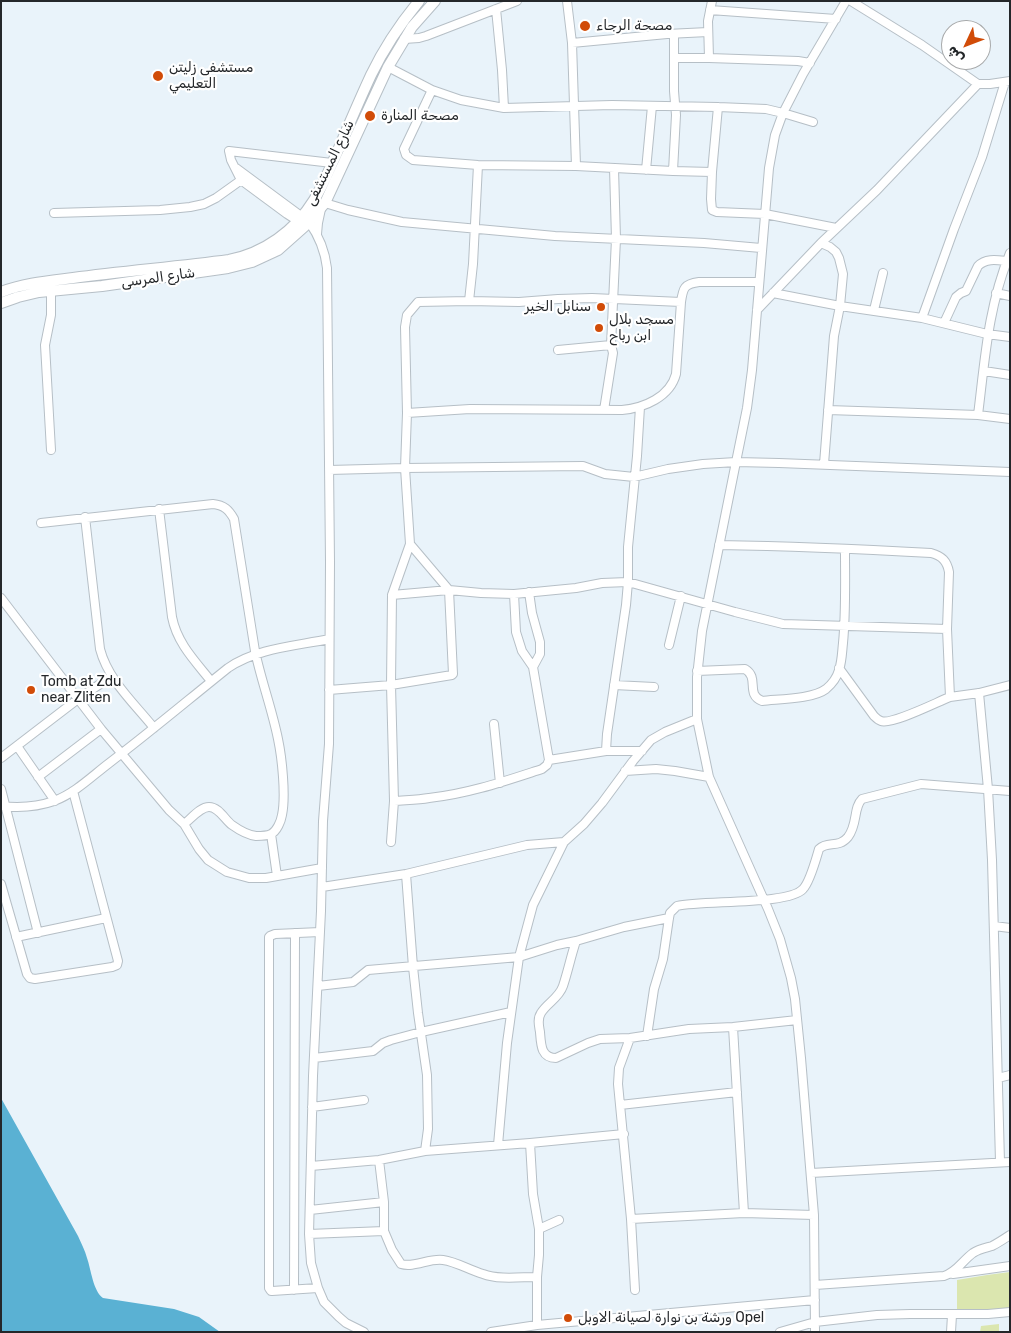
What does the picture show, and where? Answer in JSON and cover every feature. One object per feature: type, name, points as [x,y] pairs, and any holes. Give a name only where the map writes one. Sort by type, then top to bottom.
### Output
[{"type":"main road","name":"شارع المستشفى","points":[[304,221],[372,74],[391,39],[419,1]]},
{"type":"main road","name":"شارع المستشفى","points":[[304,221],[323,205],[388,67],[412,27],[435,1]]},
{"type":"main road","name":"شارع المرسى","points":[[1,302],[39,292],[241,266],[278,250],[304,221]]},
{"type":"main road","name":"شارع المرسى","points":[[1,292],[13,287],[38,283],[239,258],[272,244],[304,221]]},
{"type":"street","points":[[404,39],[426,36],[517,1]]},
{"type":"street","points":[[567,1],[572,43],[576,166]]},
{"type":"street","points":[[709,58],[708,32],[712,1]]},
{"type":"street","points":[[815,1332],[814,1215],[792,978],[787,958],[764,900],[709,777],[697,719],[697,671],[707,603],[747,408],[771,152],[783,113],[846,1]]},
{"type":"street","points":[[852,1],[936,54],[978,84],[1008,82],[922,318]]},
{"type":"street","points":[[496,9],[504,108]]},
{"type":"street","points":[[710,10],[836,19]]},
{"type":"street","points":[[572,43],[708,32]]},
{"type":"street","points":[[673,171],[676,115],[674,34]]},
{"type":"street","points":[[674,58],[798,61],[810,63]]},
{"type":"street","points":[[388,67],[432,90],[461,100],[504,108],[652,106],[766,109],[813,122]]},
{"type":"street","points":[[757,310],[836,228],[877,190],[978,84]]},
{"type":"street","points":[[432,90],[404,149],[406,155],[413,160],[478,165],[576,166],[712,172]]},
{"type":"street","points":[[646,170],[652,106]]},
{"type":"street","points":[[718,107],[712,172],[711,208],[714,212],[765,214],[836,228]]},
{"type":"street","points":[[332,164],[229,150],[231,160],[244,177],[304,221],[317,234],[326,258],[328,278],[329,690],[312,1107],[309,1234],[311,1263],[324,1302],[339,1317],[364,1332]]},
{"type":"street","points":[[469,300],[473,264],[478,165]]},
{"type":"street","points":[[604,410],[612,353],[616,239],[614,168]]},
{"type":"street","points":[[54,213],[190,207],[204,204],[216,198],[244,177]]},
{"type":"street","points":[[317,234],[323,205],[402,222],[475,230],[761,248]]},
{"type":"street","points":[[821,243],[830,247],[839,258],[843,274],[840,306],[834,336],[824,464]]},
{"type":"street","points":[[978,415],[988,334],[996,293],[1007,272],[1006,261],[1010,253]]},
{"type":"street","points":[[944,323],[956,297],[966,291],[981,263],[993,260],[1006,261]]},
{"type":"street","points":[[874,310],[883,273]]},
{"type":"street","points":[[407,413],[470,409],[622,410],[640,408],[662,395],[674,381],[681,302],[684,290],[691,283],[699,282],[759,282]]},
{"type":"street","points":[[50,291],[51,315],[45,340],[45,350],[51,450]]},
{"type":"street","points":[[773,293],[840,306],[922,318],[988,334],[1010,337]]},
{"type":"street","points":[[996,293],[1010,296]]},
{"type":"street","points":[[391,842],[394,801],[391,684],[392,595],[410,544],[405,468],[407,413],[405,326],[407,315],[418,302],[469,300],[519,302],[613,298],[681,302]]},
{"type":"street","points":[[558,350],[611,345]]},
{"type":"street","points":[[984,371],[1010,375]]},
{"type":"street","points":[[606,750],[626,606],[628,547],[640,408]]},
{"type":"street","points":[[828,410],[978,415],[1010,419]]},
{"type":"street","points":[[329,470],[583,466],[605,474],[634,476],[686,466],[736,462],[1010,472]]},
{"type":"street","points":[[41,523],[213,504],[226,508],[234,519],[256,653],[278,737],[283,790],[282,815],[278,826],[271,834],[263,836],[252,836],[233,825],[211,807],[202,810],[184,824]]},
{"type":"street","points":[[159,509],[175,629],[185,648],[211,681]]},
{"type":"street","points":[[85,517],[100,649],[104,662],[112,676],[154,728]]},
{"type":"street","points":[[329,690],[391,684],[453,674],[448,590],[410,544]]},
{"type":"street","points":[[719,545],[812,547],[931,553],[939,556],[948,566],[949,572],[946,629],[950,697]]},
{"type":"street","points":[[697,671],[746,669],[753,677],[754,696],[762,701],[802,697],[828,688],[836,677],[839,668],[845,626],[845,550]]},
{"type":"street","points":[[392,595],[448,590],[514,594],[576,588],[602,583],[628,582],[783,624],[946,629]]},
{"type":"street","points":[[529,592],[532,613],[540,642],[540,654],[533,667]]},
{"type":"street","points":[[394,801],[446,796],[500,783],[542,769],[547,765],[549,760],[533,667],[526,659],[520,645],[515,622],[514,594]]},
{"type":"street","points":[[670,645],[681,596]]},
{"type":"street","points":[[1,598],[101,729],[184,824],[203,854],[220,868],[249,878],[266,878],[322,868]]},
{"type":"street","points":[[4,806],[30,807],[55,800],[73,791],[122,754],[234,663],[256,653],[329,640]]},
{"type":"street","points":[[839,668],[874,716],[881,721],[890,721],[903,717],[950,697],[979,693],[1010,685]]},
{"type":"street","points":[[1,758],[78,699],[112,676]]},
{"type":"street","points":[[614,685],[654,687]]},
{"type":"street","points":[[979,693],[988,789],[994,926],[1000,1162]]},
{"type":"street","points":[[498,1145],[511,1012],[519,957],[533,906],[564,842],[584,824],[602,803],[651,740],[697,719]]},
{"type":"street","points":[[494,724],[500,783]]},
{"type":"street","points":[[38,777],[101,729]]},
{"type":"street","points":[[17,746],[55,800]]},
{"type":"street","points":[[549,760],[606,750],[642,751]]},
{"type":"street","points":[[625,771],[656,769],[709,777]]},
{"type":"street","points":[[647,1036],[654,989],[663,960],[669,918],[673,909],[677,906],[764,900],[797,894],[806,886],[822,847],[825,844],[837,844],[848,836],[854,826],[857,805],[862,799],[921,784],[1010,791]]},
{"type":"street","points":[[1,789],[38,932]]},
{"type":"street","points":[[1,884],[29,977],[33,979],[117,965],[118,961],[73,791]]},
{"type":"street","points":[[271,834],[277,876]]},
{"type":"street","points":[[322,887],[406,874],[527,845],[564,842]]},
{"type":"street","points":[[406,874],[413,967],[429,1103],[425,1151]]},
{"type":"street","points":[[16,937],[106,918]]},
{"type":"street","points":[[318,986],[353,982],[368,970],[519,957],[624,927],[669,918]]},
{"type":"street","points":[[994,926],[1010,928]]},
{"type":"street","points":[[318,1288],[271,1291],[269,1288],[269,937],[272,935],[320,932]]},
{"type":"street","points":[[294,1290],[295,933]]},
{"type":"street","points":[[576,941],[562,987],[540,1015],[541,1046],[547,1056],[551,1058],[556,1058],[600,1039],[630,1038],[689,1029],[733,1027],[797,1020]]},
{"type":"street","points":[[314,1058],[373,1051],[387,1041],[511,1012]]},
{"type":"street","points":[[733,1027],[744,1213]]},
{"type":"street","points":[[630,1038],[620,1068],[618,1084],[624,1134],[635,1290]]},
{"type":"street","points":[[998,1078],[1010,1075]]},
{"type":"street","points":[[620,1105],[737,1092]]},
{"type":"street","points":[[312,1107],[364,1100]]},
{"type":"street","points":[[311,1166],[378,1160],[425,1151],[624,1134]]},
{"type":"street","points":[[530,1143],[533,1194],[539,1229],[539,1256],[536,1277],[537,1326]]},
{"type":"street","points":[[378,1160],[384,1202],[384,1231],[396,1258],[401,1264],[442,1260],[454,1262],[488,1276],[536,1277]]},
{"type":"street","points":[[811,1173],[1010,1162]]},
{"type":"street","points":[[310,1210],[384,1202]]},
{"type":"street","points":[[631,1219],[744,1213],[814,1215]]},
{"type":"street","points":[[539,1229],[559,1220]]},
{"type":"street","points":[[309,1234],[384,1231]]},
{"type":"street","points":[[951,1274],[975,1252],[1001,1242],[1010,1235]]},
{"type":"street","points":[[815,1285],[944,1276],[1010,1266]]},
{"type":"street","points":[[491,1332],[815,1300]]},
{"type":"street","points":[[780,1332],[816,1322],[877,1315],[952,1315],[1010,1312]]},
{"type":"street","points":[[951,1332],[952,1315]]},
{"type":"green space","points":[[1010,1272],[1010,1309],[957,1310],[957,1280]]},
{"type":"green space","points":[[999,1324],[999,1332],[980,1332],[981,1326]]},
{"type":"water","points":[[1,1098],[78,1236],[100,1295],[103,1298],[174,1309],[199,1317],[220,1332],[1,1332]]},
{"type":"place","name":"مصحة الرجاء","points":[[585,26]]},
{"type":"place","name":"مستشفى زليتن التعليمي","points":[[158,76]]},
{"type":"place","name":"مصحة المنارة","points":[[370,116]]},
{"type":"place","name":"سنابل الخير","points":[[601,307]]},
{"type":"place","name":"مسجد بلال ابن رباح","points":[[599,328]]},
{"type":"place","name":"Tomb at Zdu near Zliten","points":[[31,690]]},
{"type":"place","name":"ورشة بن نوارة لصيانة الاوبل Opel","points":[[568,1318]]}]
